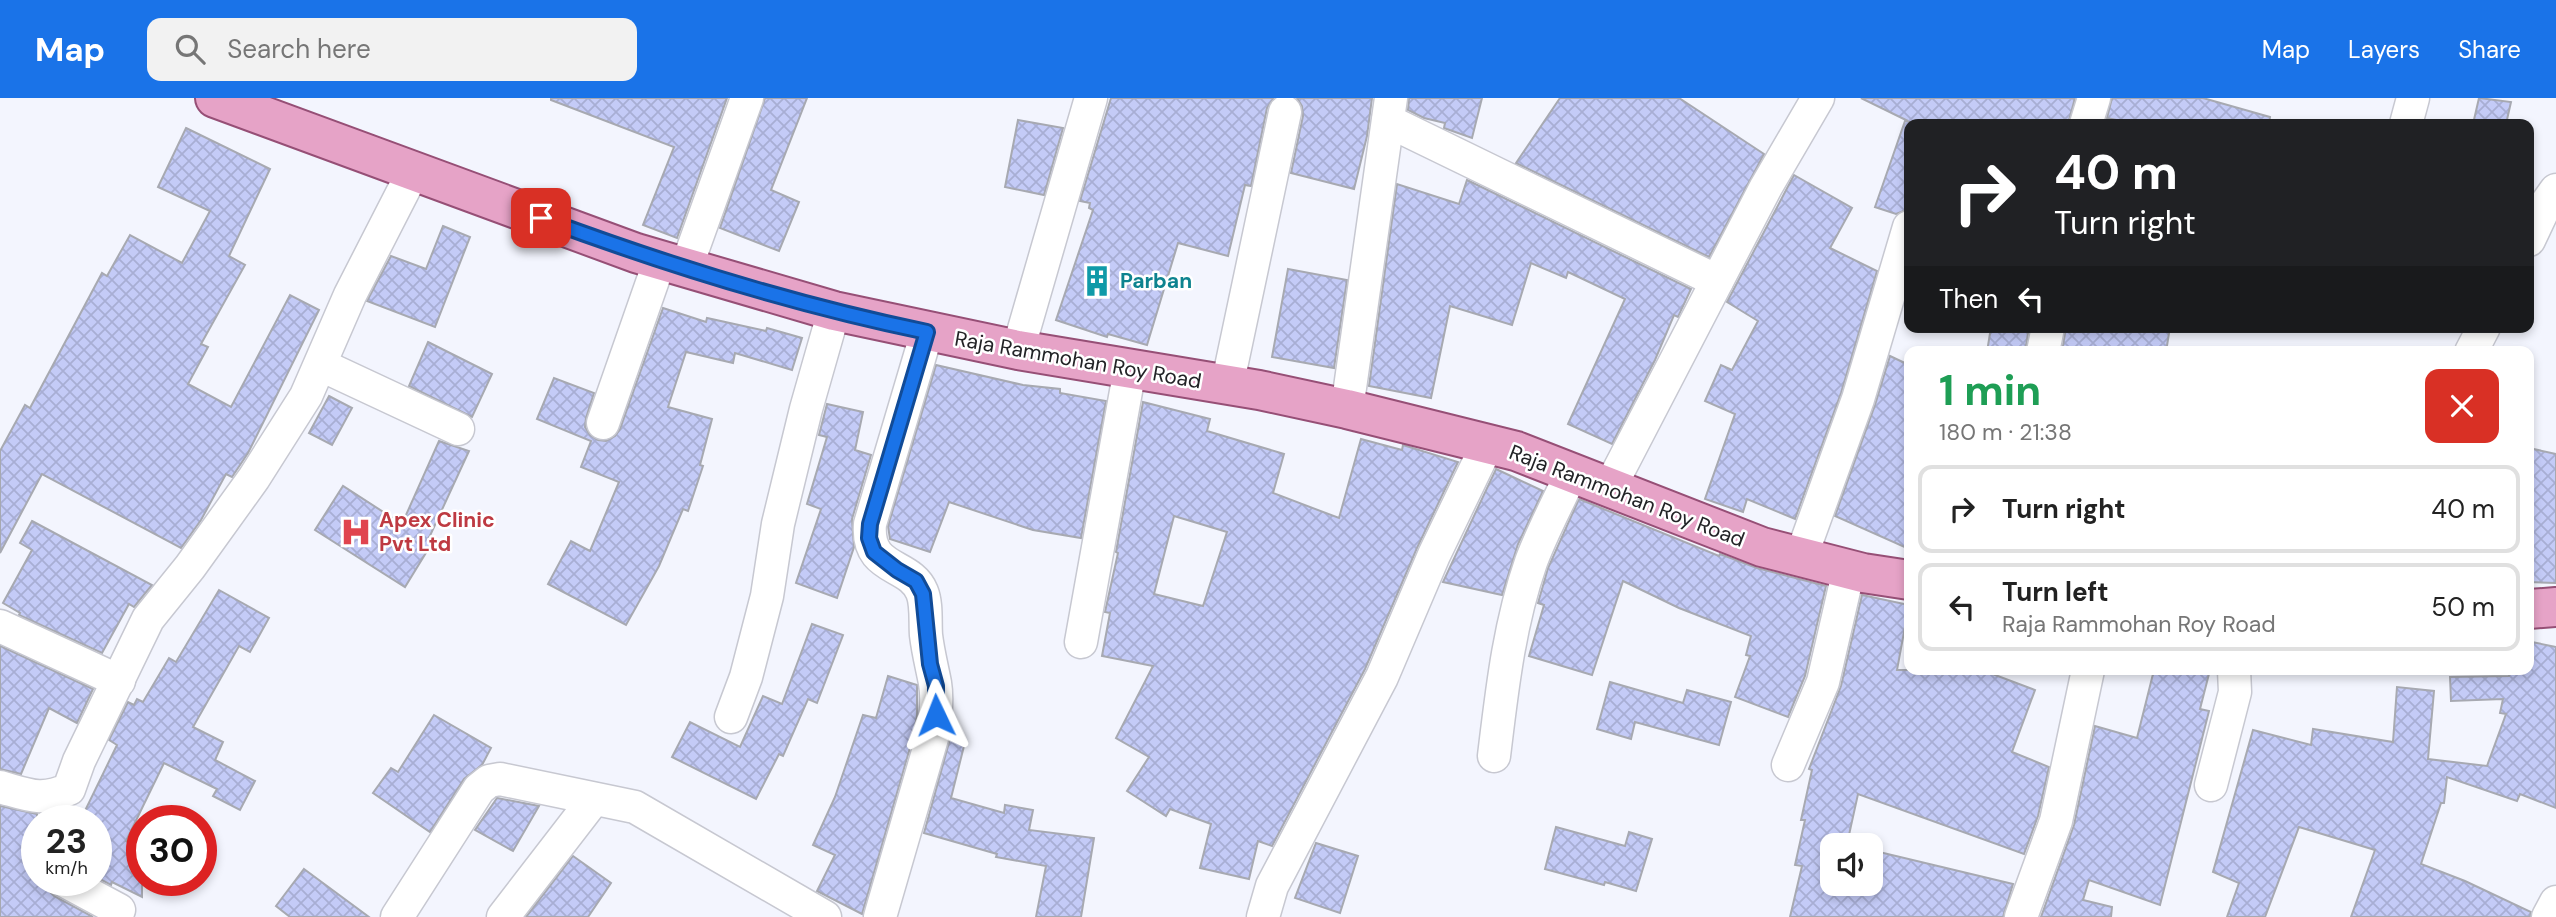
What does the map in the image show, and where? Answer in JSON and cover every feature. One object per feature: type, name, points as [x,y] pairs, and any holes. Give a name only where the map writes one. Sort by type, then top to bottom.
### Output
[{"type":"main road","name":"Raja Rammohan Roy Road","points":[[215,98],[636,253],[834,311],[1018,350],[1347,409],[1516,451],[1762,547],[1849,569],[1904,579]]},
{"type":"main road","points":[[2534,609],[2556,607]]},
{"type":"street","points":[[603,423],[747,98]]},
{"type":"street","points":[[1018,350],[1091,98]]},
{"type":"street","points":[[1609,489],[1766,187],[1818,98]]},
{"type":"street","points":[[2088,119],[2094,98]]},
{"type":"street","points":[[2407,119],[2413,98]]},
{"type":"street","points":[[1347,409],[1389,110],[1717,281]]},
{"type":"street","points":[[1227,386],[1285,112]]},
{"type":"street","points":[[66,805],[79,761],[148,619],[190,567],[254,478],[306,396],[350,295],[414,170]]},
{"type":"street","points":[[2534,225],[2543,198]]},
{"type":"street","points":[[1801,557],[1858,399],[1904,244]]},
{"type":"street","points":[[731,717],[746,677],[767,596],[781,511],[834,311]]},
{"type":"street","points":[[880,917],[932,738],[936,715],[936,686],[928,654],[923,594],[916,581],[874,552],[869,538],[870,524],[927,332]]},
{"type":"street","points":[[321,365],[458,429]]},
{"type":"street","points":[[1080,642],[1130,369]]},
{"type":"street","points":[[1263,917],[1272,886],[1382,677],[1434,555],[1487,445]]},
{"type":"street","points":[[1494,756],[1506,660],[1518,605],[1532,560],[1571,474]]},
{"type":"street","points":[[1788,765],[1823,682],[1849,569]]},
{"type":"street","points":[[0,626],[119,681]]},
{"type":"street","points":[[2021,917],[2056,821],[2087,675]]},
{"type":"street","points":[[2211,785],[2235,692],[2234,675]]},
{"type":"street","points":[[397,917],[479,789],[489,781],[499,779],[635,807],[825,917]]},
{"type":"street","points":[[0,787],[44,797],[52,797],[69,789]]},
{"type":"street","points":[[503,917],[594,799]]},
{"type":"street","points":[[93,896],[119,910]]},
{"type":"street","points":[[2548,917],[2556,901]]},
{"type":"building","points":[[551,98],[727,98],[677,238],[643,225],[674,147]]},
{"type":"building","points":[[765,98],[807,98],[771,190],[799,202],[779,251],[720,228]]},
{"type":"building","points":[[1111,98],[1274,98],[1267,108],[1251,186],[1245,185],[1228,256],[1178,243],[1147,345],[1108,334],[1107,337],[1056,320],[1093,210],[1089,208],[1090,203],[1080,201]]},
{"type":"building","points":[[1297,98],[1372,98],[1367,136],[1354,189],[1291,173],[1303,116],[1302,106]]},
{"type":"building","points":[[1409,98],[1482,98],[1472,138],[1444,128],[1445,123],[1424,118],[1408,110]]},
{"type":"building","points":[[1560,98],[1679,98],[1764,154],[1709,257],[1516,163]]},
{"type":"building","points":[[1861,98],[2075,98],[2069,119],[1904,119]]},
{"type":"building","points":[[2112,98],[2203,98],[2270,117],[2270,119],[2107,118]]},
{"type":"building","points":[[2479,98],[2511,102],[2507,119],[2474,119]]},
{"type":"building","points":[[1018,120],[1063,128],[1044,195],[1005,187]]},
{"type":"building","points":[[1904,124],[1904,211],[1896,214],[1875,207]]},
{"type":"building","points":[[186,128],[270,169],[229,256],[245,265],[201,344],[208,347],[188,384],[231,407],[290,295],[319,310],[248,453],[232,477],[226,474],[201,520],[181,548],[42,474],[0,553],[0,451],[25,405],[30,408],[102,273],[107,276],[130,235],[182,263],[210,211],[158,187]]},
{"type":"building","points":[[1794,175],[1852,208],[1830,248],[1877,271],[1841,393],[1795,519],[1747,499],[1743,512],[1705,499],[1735,414],[1705,401],[1721,365],[1732,370],[1758,321],[1727,302]]},
{"type":"building","points":[[1467,180],[1691,289],[1678,317],[1674,315],[1655,360],[1612,444],[1568,424],[1625,299],[1568,272],[1566,278],[1531,263],[1512,325],[1450,306],[1431,398],[1369,386],[1397,184],[1459,204]]},
{"type":"building","points":[[443,226],[470,237],[435,327],[367,301],[391,256],[426,269]]},
{"type":"building","points":[[1288,269],[1347,280],[1334,368],[1272,357]]},
{"type":"building","points":[[663,308],[706,322],[707,318],[766,331],[767,328],[802,338],[792,370],[735,353],[733,363],[686,352],[668,407],[712,419],[700,465],[703,466],[688,511],[683,509],[659,566],[626,625],[548,584],[571,541],[590,551],[619,482],[581,467],[591,441],[537,419],[554,378],[594,393],[585,427],[590,435],[598,440],[606,441],[615,436],[620,429]]},
{"type":"building","points":[[1990,333],[2028,333],[2026,346],[1988,346]]},
{"type":"building","points":[[2065,333],[2169,333],[2167,346],[2063,346]]},
{"type":"building","points":[[428,342],[492,374],[472,417],[409,386]]},
{"type":"building","points":[[1890,356],[1904,363],[1904,547],[1835,516]]},
{"type":"building","points":[[936,365],[1023,385],[1060,389],[1060,393],[1106,401],[1081,538],[1033,530],[949,502],[930,552],[890,539],[888,526]]},
{"type":"building","points":[[329,396],[352,408],[332,445],[309,433]]},
{"type":"building","points":[[1143,402],[1210,419],[1207,431],[1284,454],[1273,493],[1339,518],[1361,439],[1402,450],[1403,445],[1458,462],[1417,548],[1365,669],[1272,846],[1258,841],[1249,879],[1200,868],[1211,824],[1170,809],[1166,816],[1127,791],[1149,757],[1116,738],[1153,666],[1102,656],[1110,613],[1105,612],[1118,553],[1116,552]],"holes":[[[1174,516],[1227,532],[1203,606],[1154,594]]]},
{"type":"building","points":[[827,404],[863,412],[855,450],[871,455],[852,519],[854,547],[837,598],[796,583],[821,509],[807,504],[827,437],[819,435]]},
{"type":"building","points":[[439,441],[469,451],[428,540],[432,543],[405,587],[315,530],[343,486],[402,524]]},
{"type":"building","points":[[2534,449],[2556,454],[2556,583],[2534,582]]},
{"type":"building","points":[[1496,469],[1543,491],[1518,544],[1502,595],[1443,582]]},
{"type":"building","points":[[1579,499],[1719,556],[1720,554],[1757,568],[1826,586],[1805,676],[1788,717],[1735,697],[1750,656],[1746,655],[1751,636],[1679,608],[1623,581],[1592,675],[1529,656],[1544,605],[1538,603],[1548,568]]},
{"type":"building","points":[[32,521],[152,585],[134,607],[129,604],[102,653],[19,615],[20,613],[3,603],[32,550],[20,543]]},
{"type":"building","points":[[219,590],[269,618],[250,652],[239,646],[193,727],[223,742],[215,760],[255,781],[240,810],[213,796],[217,789],[164,763],[144,805],[126,805],[126,889],[112,882],[112,805],[88,805],[117,745],[109,740],[128,702],[134,705],[137,699],[143,702],[169,658],[176,662]]},
{"type":"building","points":[[1862,595],[1904,604],[1904,632],[1897,670],[1904,670],[1904,675],[1995,675],[2035,690],[2012,752],[2049,767],[2038,816],[2024,854],[1858,794],[1849,833],[1820,833],[1820,896],[1883,896],[1883,853],[2013,884],[2003,917],[1790,917],[1802,866],[1795,865],[1805,820],[1801,820],[1812,770],[1809,769],[1841,686]]},
{"type":"building","points":[[812,624],[843,635],[817,703],[808,699],[783,756],[779,754],[756,799],[672,757],[690,722],[740,747],[763,696],[782,704]]},
{"type":"building","points":[[2534,642],[2556,647],[2556,808],[2520,794],[2517,801],[2447,777],[2444,803],[2441,803],[2421,864],[2531,912],[2530,917],[2351,917],[2375,850],[2299,827],[2265,917],[2227,917],[2239,883],[2213,872],[2253,730],[2311,745],[2313,729],[2393,742],[2397,687],[2434,691],[2428,759],[2487,766],[2506,714],[2500,713],[2503,699],[2451,701],[2450,677],[2534,675]]},
{"type":"building","points":[[0,646],[93,689],[77,723],[49,708],[21,774],[0,769]]},
{"type":"building","points":[[2153,675],[2209,675],[2200,709],[2209,711],[2160,905],[2089,880],[2083,900],[2112,907],[2111,917],[2041,917],[2074,825],[2095,726],[2137,738]]},
{"type":"building","points":[[888,676],[917,685],[917,715],[914,734],[862,914],[817,891],[835,855],[813,845],[835,797],[863,715],[876,718]]},
{"type":"building","points":[[1610,682],[1683,703],[1687,690],[1731,702],[1719,745],[1635,722],[1631,739],[1597,729]]},
{"type":"building","points":[[434,715],[491,748],[482,765],[464,779],[430,832],[373,793],[391,768],[398,772]]},
{"type":"building","points":[[950,739],[965,742],[951,798],[1004,813],[1005,805],[1033,810],[1029,830],[1094,838],[1081,917],[1036,917],[1046,866],[996,857],[997,854],[924,833]]},
{"type":"building","points":[[497,798],[539,806],[513,851],[475,830]]},
{"type":"building","points":[[0,806],[21,811],[21,896],[54,896],[93,917],[0,917]]},
{"type":"building","points":[[1556,827],[1625,846],[1629,832],[1652,839],[1636,891],[1545,869]]},
{"type":"building","points":[[1316,843],[1358,856],[1340,913],[1295,898]]},
{"type":"building","points":[[573,856],[611,883],[588,917],[526,917]]},
{"type":"building","points":[[304,869],[369,917],[290,917],[276,906]]},
{"type":"place","name":"Parban","points":[[1097,281]]},
{"type":"place","name":"Apex Clinic Pvt Ltd","points":[[356,532]]},
{"type":"route","points":[[541,218],[636,253],[857,318],[927,332],[870,524],[869,538],[874,552],[916,581],[923,594],[930,664],[936,686],[936,715]]}]
